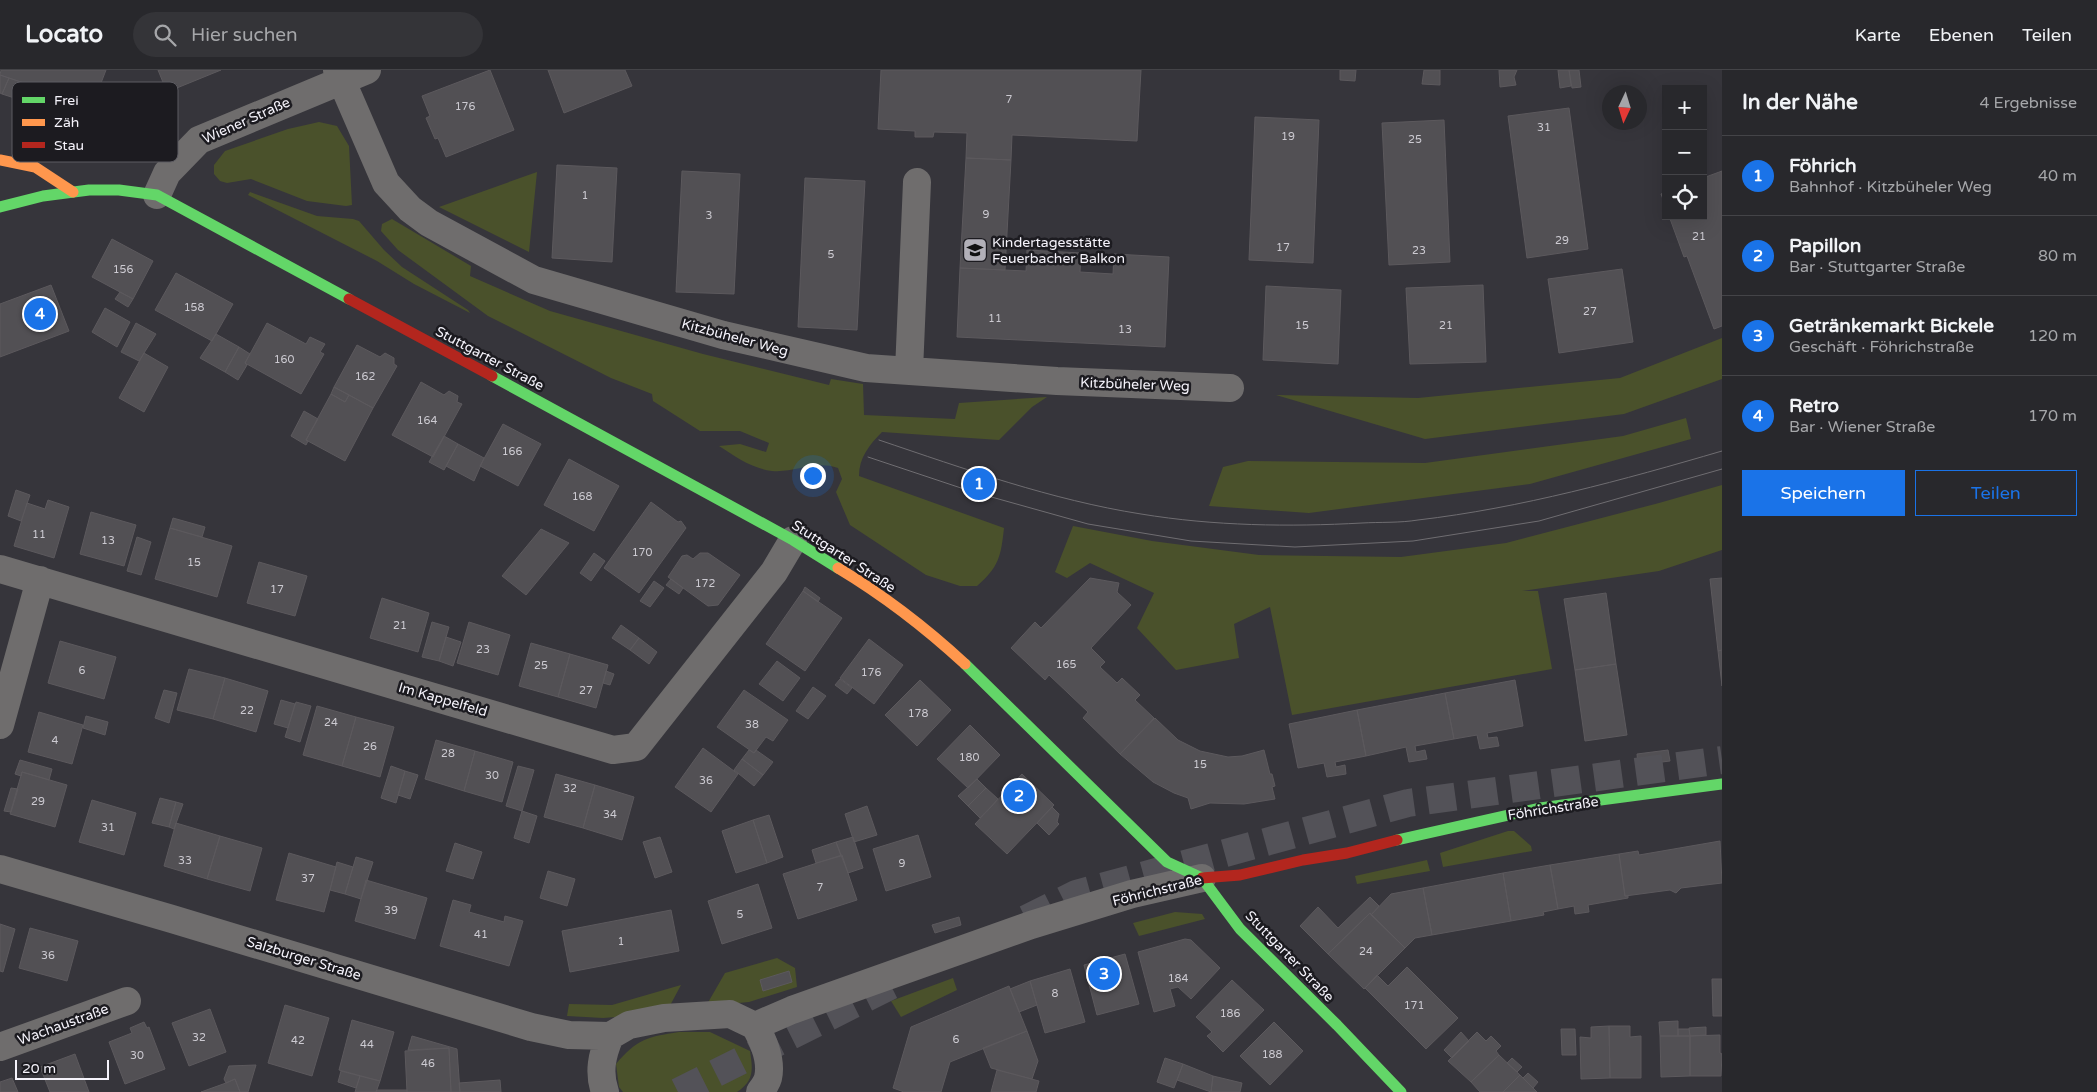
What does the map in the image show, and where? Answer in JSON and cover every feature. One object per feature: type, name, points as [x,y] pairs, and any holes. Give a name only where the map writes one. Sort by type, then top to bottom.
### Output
[{"type":"main road","points":[[0,160],[34,167],[73,192]]},
{"type":"main road","points":[[0,207],[16,202],[73,192],[119,190],[157,195]]},
{"type":"main road","name":"Stuttgarter Straße","points":[[157,195],[793,540],[863,582],[937,638],[1168,862],[1202,878],[1240,929],[1337,1024],[1401,1092]]},
{"type":"main road","name":"Föhrichstraße","points":[[1202,878],[1240,875],[1303,860],[1347,853],[1431,831],[1540,808],[1722,784]]},
{"type":"street","name":"Wiener Straße","points":[[178,161],[198,140],[339,75],[367,70]]},
{"type":"street","name":"Kitzbüheler Weg","points":[[339,75],[386,183],[410,209],[429,223],[534,280],[741,340],[866,368],[1057,382],[1230,388]]},
{"type":"street","name":"Wiener Straße","points":[[157,195],[167,173],[177,162]]},
{"type":"street","points":[[909,371],[917,182]]},
{"type":"street","name":"Im Kappelfeld","points":[[0,569],[613,750],[636,747],[774,572],[793,540]]},
{"type":"street","points":[[0,725],[40,580]]},
{"type":"street","name":"Salzburger Straße","points":[[0,869],[172,918],[531,1027],[569,1035],[610,1036]]},
{"type":"street","name":"Föhrichstraße","points":[[755,1026],[792,1010],[1031,925],[1132,894],[1202,878]]},
{"type":"street","name":"Wachaustraße","points":[[0,1047],[127,1001]]},
{"type":"street","points":[[605,1092],[600,1078],[603,1052],[610,1036],[629,1025],[664,1018],[730,1014],[755,1026],[762,1039],[768,1062],[768,1078],[761,1092]]},
{"type":"green space","points":[[319,122],[337,126],[349,146],[352,205],[346,206],[307,201],[251,179],[227,183],[220,181],[214,174],[214,165],[225,151],[288,129]]},
{"type":"green space","points":[[537,172],[529,252],[439,207]]},
{"type":"green space","points":[[250,192],[317,216],[359,221],[384,250],[402,267],[470,313],[414,284],[377,261],[248,195]]},
{"type":"green space","points":[[392,219],[471,266],[470,276],[550,311],[703,354],[829,385],[831,379],[863,384],[864,415],[955,419],[959,403],[1047,397],[1032,407],[999,440],[882,432],[869,447],[859,469],[859,476],[1004,528],[998,560],[990,573],[977,586],[960,586],[926,575],[850,525],[836,492],[842,479],[838,468],[821,465],[772,471],[744,462],[719,446],[740,444],[766,452],[769,443],[740,431],[700,431],[653,401],[652,394],[611,378],[488,316],[398,250],[381,231],[382,224]]},
{"type":"green space","points":[[1722,338],[1722,379],[1624,414],[1425,439],[1276,395],[1418,398],[1620,378]]},
{"type":"green space","points":[[1686,418],[1691,439],[1530,484],[1309,513],[1209,506],[1223,467],[1248,461],[1425,463],[1623,436]]},
{"type":"green space","points":[[1722,485],[1722,550],[1659,571],[1522,591],[1538,591],[1552,669],[1292,715],[1270,607],[1234,624],[1239,658],[1176,670],[1137,628],[1154,593],[1090,563],[1067,578],[1055,572],[1073,526],[1152,541],[1259,555],[1401,557],[1506,543]]},
{"type":"green space","points":[[1508,831],[1514,831],[1531,846],[1532,851],[1443,867],[1440,853]]},
{"type":"green space","points":[[1427,860],[1430,871],[1357,884],[1355,876]]},
{"type":"green space","points":[[1175,912],[1202,914],[1205,919],[1139,936],[1133,923]]},
{"type":"green space","points":[[777,958],[795,968],[797,987],[749,1002],[706,1006],[725,973]]},
{"type":"green space","points":[[953,978],[957,990],[901,1017],[891,1001]]},
{"type":"green space","points":[[681,985],[666,1013],[603,1018],[567,1016],[569,1004],[612,1005]]},
{"type":"green space","points":[[679,1032],[710,1032],[750,1051],[752,1069],[747,1084],[737,1092],[623,1092],[619,1087],[616,1064],[623,1056],[643,1041]]},
{"type":"building","points":[[1,70],[106,70],[101,82],[21,82],[0,75]]},
{"type":"building","points":[[158,70],[221,70],[178,88],[178,82],[163,82]]},
{"type":"building","points":[[490,70],[514,130],[446,157],[438,138],[435,139],[426,118],[430,116],[422,96]]},
{"type":"building","points":[[548,70],[625,70],[632,86],[564,113]]},
{"type":"building","points":[[881,70],[1141,70],[1137,141],[1012,135],[1011,160],[966,158],[967,133],[934,132],[933,137],[915,137],[915,131],[878,129]]},
{"type":"building","points":[[1340,70],[1356,70],[1355,81],[1340,80]]},
{"type":"building","points":[[1424,70],[1440,70],[1440,85],[1422,84]]},
{"type":"building","points":[[1499,70],[1517,70],[1514,77],[1516,85],[1500,87]]},
{"type":"building","points":[[1558,70],[1569,70],[1571,86],[1560,88]]},
{"type":"building","points":[[1569,70],[1579,70],[1581,87],[1572,88]]},
{"type":"building","points":[[0,75],[9,78],[2,94],[0,93]]},
{"type":"building","points":[[9,78],[21,82],[12,82],[12,97],[2,94]]},
{"type":"building","points":[[1569,108],[1588,249],[1527,258],[1508,116]]},
{"type":"building","points":[[1255,117],[1319,120],[1313,263],[1249,260]]},
{"type":"building","points":[[1444,120],[1450,262],[1389,265],[1382,123]]},
{"type":"building","points":[[966,158],[1011,160],[1005,270],[960,268]]},
{"type":"building","points":[[557,165],[617,168],[612,262],[552,258]]},
{"type":"building","points":[[682,171],[740,174],[734,294],[676,292]]},
{"type":"building","points":[[1722,171],[1722,326],[1714,329],[1687,256],[1684,257],[1670,220],[1707,220],[1707,177]]},
{"type":"building","points":[[805,178],[865,181],[857,330],[798,327]]},
{"type":"building","points":[[112,239],[153,261],[133,299],[92,277]]},
{"type":"building","points":[[1027,250],[1081,253],[1080,272],[1113,274],[1114,254],[1169,257],[1165,347],[957,337],[960,268],[1026,271]]},
{"type":"building","points":[[1622,269],[1633,342],[1559,353],[1548,279]]},
{"type":"building","points":[[176,273],[233,304],[212,341],[155,310]]},
{"type":"building","points":[[51,285],[69,331],[0,357],[0,304]]},
{"type":"building","points":[[1483,285],[1486,362],[1410,364],[1406,288]]},
{"type":"building","points":[[1266,286],[1341,290],[1338,364],[1263,360]]},
{"type":"building","points":[[120,292],[133,299],[128,307],[115,299]]},
{"type":"building","points":[[105,308],[130,322],[117,347],[92,332]]},
{"type":"building","points":[[136,323],[156,334],[139,361],[121,352]]},
{"type":"building","points":[[267,323],[306,344],[310,337],[325,344],[320,352],[324,354],[301,394],[245,363]]},
{"type":"building","points":[[216,334],[239,347],[225,372],[200,358]]},
{"type":"building","points":[[357,345],[380,357],[385,353],[394,358],[394,364],[397,366],[373,408],[334,387]]},
{"type":"building","points":[[239,347],[250,354],[245,363],[247,365],[238,380],[225,372]]},
{"type":"building","points":[[144,353],[168,367],[144,412],[119,398]]},
{"type":"building","points":[[421,382],[444,395],[449,391],[458,396],[457,402],[462,404],[433,457],[392,435]]},
{"type":"building","points":[[334,387],[349,395],[345,402],[331,394]]},
{"type":"building","points":[[331,394],[345,402],[349,395],[373,408],[345,461],[306,440]]},
{"type":"building","points":[[304,411],[318,419],[306,440],[308,441],[306,445],[291,436]]},
{"type":"building","points":[[503,424],[541,444],[518,486],[480,466]]},
{"type":"building","points":[[444,436],[458,444],[444,470],[429,462]]},
{"type":"building","points":[[458,444],[484,458],[474,481],[446,466]]},
{"type":"building","points":[[569,459],[619,486],[594,531],[544,505]]},
{"type":"building","points":[[16,490],[30,495],[21,521],[8,516]]},
{"type":"building","points":[[48,500],[69,507],[54,558],[14,546],[27,503],[45,509]]},
{"type":"building","points":[[651,502],[678,522],[681,521],[686,528],[639,593],[604,568]]},
{"type":"building","points":[[91,512],[136,525],[124,566],[80,554]]},
{"type":"building","points":[[173,518],[205,527],[202,537],[170,528]]},
{"type":"building","points":[[170,528],[232,546],[217,597],[155,579]]},
{"type":"building","points":[[541,529],[569,543],[526,595],[502,576]]},
{"type":"building","points":[[137,537],[151,542],[141,575],[127,571]]},
{"type":"building","points":[[594,553],[605,561],[591,581],[580,573]]},
{"type":"building","points":[[700,553],[708,553],[740,575],[718,605],[708,606],[668,577],[682,556],[687,555],[693,559]]},
{"type":"building","points":[[259,562],[307,576],[295,616],[247,603]]},
{"type":"building","points":[[1090,578],[1119,583],[1117,592],[1131,605],[1091,648],[1105,662],[1100,667],[1117,683],[1122,678],[1140,695],[1135,700],[1154,718],[1120,754],[1083,718],[1088,712],[1049,675],[1045,680],[1011,648],[1035,622],[1041,628]]},
{"type":"building","points":[[1722,578],[1722,650],[1718,651],[1710,579]]},
{"type":"building","points":[[671,579],[683,588],[679,594],[666,585]]},
{"type":"building","points":[[654,581],[664,588],[650,607],[640,601]]},
{"type":"building","points":[[805,587],[820,598],[818,602],[803,591]]},
{"type":"building","points":[[803,591],[842,618],[805,671],[766,644]]},
{"type":"building","points":[[1606,593],[1616,664],[1575,670],[1564,599]]},
{"type":"building","points":[[382,598],[429,613],[418,652],[370,638]]},
{"type":"building","points":[[432,622],[449,627],[439,661],[422,657]]},
{"type":"building","points":[[469,622],[510,635],[498,675],[457,663]]},
{"type":"building","points":[[621,625],[639,638],[630,650],[612,638]]},
{"type":"building","points":[[446,637],[461,642],[453,666],[439,661]]},
{"type":"building","points":[[639,638],[657,652],[649,664],[630,650]]},
{"type":"building","points":[[869,639],[903,665],[874,704],[840,678]]},
{"type":"building","points":[[60,641],[116,657],[104,699],[48,683]]},
{"type":"building","points":[[531,643],[570,654],[558,697],[519,686]]},
{"type":"building","points":[[1722,650],[1722,686],[1718,651]]},
{"type":"building","points":[[570,654],[608,665],[596,708],[558,697]]},
{"type":"building","points":[[777,661],[800,678],[783,701],[759,684]]},
{"type":"building","points":[[1616,664],[1627,735],[1585,741],[1575,670]]},
{"type":"building","points":[[189,669],[225,678],[213,719],[177,710]]},
{"type":"building","points":[[606,671],[614,674],[610,685],[603,683]]},
{"type":"building","points":[[225,678],[268,691],[256,732],[213,719]]},
{"type":"building","points":[[840,679],[852,688],[847,694],[835,685]]},
{"type":"building","points":[[920,680],[951,710],[917,746],[885,715]]},
{"type":"building","points":[[1515,680],[1523,726],[1487,733],[1488,738],[1497,737],[1499,746],[1480,749],[1477,735],[1454,739],[1445,693]]},
{"type":"building","points":[[813,687],[826,696],[808,719],[796,711]]},
{"type":"building","points":[[164,690],[177,693],[169,723],[155,718]]},
{"type":"building","points":[[744,690],[788,720],[773,741],[766,737],[754,753],[717,727]]},
{"type":"building","points":[[1445,693],[1454,739],[1415,746],[1416,752],[1425,750],[1427,759],[1409,762],[1406,747],[1366,756],[1357,710]]},
{"type":"building","points":[[281,700],[295,704],[288,728],[274,724]]},
{"type":"building","points":[[296,702],[311,706],[300,742],[285,737]]},
{"type":"building","points":[[317,706],[356,717],[342,766],[303,755]]},
{"type":"building","points":[[1357,710],[1366,756],[1335,762],[1336,767],[1345,765],[1346,774],[1327,777],[1324,763],[1298,768],[1289,724]]},
{"type":"building","points":[[39,712],[83,725],[72,764],[28,752]]},
{"type":"building","points":[[86,716],[108,722],[105,735],[83,728]]},
{"type":"building","points":[[356,717],[394,727],[380,777],[342,766]]},
{"type":"building","points":[[1155,718],[1178,740],[1200,751],[1228,757],[1242,756],[1264,750],[1275,786],[1272,787],[1275,799],[1244,804],[1210,803],[1191,809],[1188,798],[1153,782],[1120,754]]},
{"type":"building","points":[[970,725],[1000,755],[968,788],[937,759]]},
{"type":"building","points":[[436,740],[475,751],[464,791],[425,779]]},
{"type":"building","points":[[703,748],[738,774],[711,812],[675,787]]},
{"type":"building","points":[[749,750],[754,753],[756,750],[773,762],[763,775],[742,759]]},
{"type":"building","points":[[1668,750],[1670,761],[1638,765],[1637,754]]},
{"type":"building","points":[[475,751],[513,762],[502,802],[464,791]]},
{"type":"building","points":[[742,759],[763,775],[754,786],[734,770]]},
{"type":"building","points":[[20,760],[52,769],[49,780],[22,772],[21,776],[15,774]]},
{"type":"building","points":[[391,766],[405,771],[396,803],[381,798]]},
{"type":"building","points":[[518,766],[534,770],[522,811],[506,806]]},
{"type":"building","points":[[405,771],[418,775],[410,799],[398,795]]},
{"type":"building","points":[[22,772],[67,785],[55,827],[10,814]]},
{"type":"building","points":[[556,774],[595,785],[583,828],[544,817]]},
{"type":"building","points":[[1022,774],[1054,805],[1007,854],[975,824]]},
{"type":"building","points":[[977,779],[986,788],[968,806],[958,796]]},
{"type":"building","points":[[595,785],[634,797],[622,840],[583,828]]},
{"type":"building","points":[[11,788],[18,789],[11,812],[4,811]]},
{"type":"building","points":[[986,788],[998,799],[980,818],[968,806]]},
{"type":"building","points":[[160,798],[176,802],[169,827],[152,823]]},
{"type":"building","points":[[92,800],[136,813],[124,855],[79,842]]},
{"type":"building","points":[[176,802],[183,804],[174,829],[169,827]]},
{"type":"building","points":[[867,806],[877,835],[854,842],[845,814]]},
{"type":"building","points":[[1052,807],[1059,814],[1057,822],[1059,824],[1049,835],[1037,823]]},
{"type":"building","points":[[522,811],[537,816],[529,843],[514,838]]},
{"type":"building","points":[[769,815],[783,857],[767,863],[753,820]]},
{"type":"building","points":[[753,820],[767,863],[736,873],[722,831]]},
{"type":"building","points":[[176,823],[220,836],[207,879],[164,866]]},
{"type":"building","points":[[918,835],[931,877],[886,891],[873,849]]},
{"type":"building","points":[[220,836],[262,848],[250,891],[207,879]]},
{"type":"building","points":[[660,837],[672,872],[655,878],[643,842]]},
{"type":"building","points":[[853,837],[863,868],[848,873],[836,842]]},
{"type":"building","points":[[1720,841],[1722,883],[1681,888],[1676,893],[1670,890],[1625,896],[1619,854],[1638,851],[1639,855]]},
{"type":"building","points":[[836,842],[841,856],[816,863],[812,850]]},
{"type":"building","points":[[455,843],[482,852],[473,879],[446,871]]},
{"type":"building","points":[[289,853],[336,867],[324,912],[276,900]]},
{"type":"building","points":[[1619,854],[1625,896],[1628,896],[1628,898],[1588,905],[1589,912],[1575,914],[1574,906],[1558,909],[1550,865]]},
{"type":"building","points":[[842,855],[857,900],[798,919],[783,874]]},
{"type":"building","points":[[356,857],[373,862],[361,899],[345,894]]},
{"type":"building","points":[[337,862],[353,867],[345,894],[330,890]]},
{"type":"building","points":[[1550,865],[1558,909],[1543,912],[1544,915],[1511,921],[1503,873]]},
{"type":"building","points":[[548,871],[575,879],[567,906],[540,898]]},
{"type":"building","points":[[1503,873],[1511,921],[1432,935],[1423,888]]},
{"type":"building","points":[[366,880],[427,898],[415,939],[355,921]]},
{"type":"building","points":[[758,884],[772,928],[722,944],[708,901]]},
{"type":"building","points":[[1423,888],[1432,935],[1415,938],[1405,948],[1371,915],[1391,894]]},
{"type":"building","points":[[1370,897],[1379,906],[1328,954],[1300,926],[1318,907],[1338,928]]},
{"type":"building","points":[[453,900],[471,905],[469,912],[504,922],[505,916],[523,921],[509,966],[440,946]]},
{"type":"building","points":[[671,910],[679,951],[570,972],[562,931]]},
{"type":"building","points":[[1370,913],[1405,948],[1364,989],[1328,954]]},
{"type":"building","points":[[959,917],[961,925],[935,933],[932,925]]},
{"type":"building","points":[[0,924],[15,929],[3,972],[0,971]]},
{"type":"building","points":[[30,928],[78,941],[67,981],[19,968]]},
{"type":"building","points":[[1185,939],[1191,940],[1220,968],[1191,999],[1178,987],[1170,989],[1175,1006],[1154,1012],[1138,952]]},
{"type":"building","points":[[1125,954],[1139,1004],[1097,1015],[1084,965]]},
{"type":"building","points":[[1407,967],[1458,1018],[1426,1049],[1365,988],[1377,975],[1388,986]]},
{"type":"building","points":[[1070,969],[1085,1022],[1045,1033],[1030,981]]},
{"type":"building","points":[[789,971],[792,982],[763,991],[760,980]]},
{"type":"building","points":[[1712,979],[1722,979],[1722,1016],[1713,1016]]},
{"type":"building","points":[[1232,980],[1264,1010],[1223,1052],[1207,1036],[1212,1032],[1196,1017]]},
{"type":"building","points":[[1030,981],[1037,1005],[1019,1012],[1010,989]]},
{"type":"building","points":[[1009,986],[1027,1031],[950,1062],[941,1092],[904,1092],[893,1088],[911,1027]]},
{"type":"building","points":[[285,1005],[329,1018],[312,1076],[268,1063]]},
{"type":"building","points":[[210,1009],[226,1052],[189,1066],[172,1023]]},
{"type":"building","points":[[352,1020],[394,1032],[380,1081],[339,1070]]},
{"type":"building","points":[[1678,1021],[1678,1036],[1660,1036],[1659,1022]]},
{"type":"building","points":[[144,1022],[147,1028],[149,1027],[165,1069],[125,1084],[109,1042],[132,1033],[130,1028]]},
{"type":"building","points":[[1274,1022],[1303,1051],[1270,1085],[1240,1056]]},
{"type":"building","points":[[1609,1026],[1630,1026],[1630,1037],[1641,1036],[1641,1078],[1610,1078]]},
{"type":"building","points":[[1609,1026],[1610,1078],[1581,1079],[1580,1037],[1591,1038],[1591,1027]]},
{"type":"building","points":[[1706,1027],[1706,1035],[1690,1036],[1689,1028]]},
{"type":"building","points":[[1561,1029],[1575,1029],[1576,1055],[1562,1055]]},
{"type":"building","points":[[1678,1029],[1689,1029],[1690,1036],[1678,1036]]},
{"type":"building","points":[[1027,1031],[1038,1061],[1032,1079],[991,1068],[983,1048]]},
{"type":"building","points":[[1461,1032],[1469,1041],[1452,1058],[1444,1050]]},
{"type":"building","points":[[1477,1032],[1486,1041],[1491,1036],[1501,1046],[1496,1051],[1499,1055],[1471,1082],[1448,1061]]},
{"type":"building","points":[[1720,1035],[1720,1053],[1722,1054],[1721,1076],[1690,1076],[1690,1036]]},
{"type":"building","points":[[412,1036],[457,1049],[460,1092],[451,1092],[449,1048],[408,1050]]},
{"type":"building","points":[[1660,1036],[1690,1036],[1690,1076],[1661,1077]]},
{"type":"building","points":[[449,1048],[451,1092],[407,1092],[405,1051]]},
{"type":"building","points":[[75,1054],[89,1092],[50,1092],[40,1067]]},
{"type":"building","points":[[1499,1055],[1520,1075],[1503,1092],[1480,1092],[1471,1082]]},
{"type":"building","points":[[1165,1058],[1183,1064],[1174,1088],[1157,1082]]},
{"type":"building","points":[[1512,1058],[1522,1067],[1517,1072],[1507,1063]]},
{"type":"building","points":[[1183,1064],[1213,1076],[1211,1092],[1177,1080]]},
{"type":"building","points":[[256,1065],[248,1092],[240,1092],[235,1079],[226,1083],[224,1079],[229,1066]]},
{"type":"building","points":[[997,1070],[1039,1081],[1036,1092],[991,1092]]},
{"type":"building","points":[[341,1071],[360,1076],[356,1088],[338,1082]]},
{"type":"building","points":[[1528,1073],[1538,1082],[1533,1088],[1523,1078]]},
{"type":"building","points":[[1520,1075],[1537,1092],[1503,1092]]},
{"type":"building","points":[[360,1076],[380,1081],[376,1092],[355,1092]]},
{"type":"building","points":[[1213,1076],[1242,1083],[1240,1092],[1211,1092]]},
{"type":"building","points":[[12,1078],[18,1092],[0,1092],[0,1082]]},
{"type":"building","points":[[235,1079],[240,1092],[201,1092],[226,1083]]},
{"type":"building","points":[[500,1080],[501,1092],[460,1092],[459,1083]]},
{"type":"building","points":[[377,1090],[407,1090],[407,1092],[376,1092]]},
{"type":"tunnel","points":[[1026,919],[1076,894],[1408,803],[1722,760]]},
{"type":"tunnel","points":[[678,1092],[900,981]]},
{"type":"tram line","points":[[879,440],[1009,483],[1075,501],[1168,518],[1279,525],[1404,522],[1457,515],[1572,492],[1722,451]]},
{"type":"tram line","points":[[868,457],[970,491],[1088,524],[1191,541],[1295,547],[1413,541],[1539,521],[1722,469]]},
{"type":"traffic: fast","points":[[0,207],[43,196],[89,190],[119,190],[157,195],[349,299]]},
{"type":"traffic: fast","points":[[492,376],[793,540],[838,568]]},
{"type":"traffic: fast","points":[[965,664],[1167,862],[1202,878],[1240,929],[1337,1025],[1401,1092]]},
{"type":"traffic: fast","points":[[1397,840],[1540,808],[1722,784]]},
{"type":"traffic: slow","points":[[0,160],[35,167],[73,192]]},
{"type":"traffic: slow","points":[[838,568],[904,613],[965,664]]},
{"type":"traffic: jam","points":[[349,299],[492,376]]},
{"type":"traffic: jam","points":[[1202,878],[1240,875],[1303,860],[1347,853],[1397,840]]},
{"type":"place","name":"Kindertagesstätte Feuerbacher Balkon","points":[[975,250]]},
{"type":"place","name":"Retro","points":[[40,314]]},
{"type":"place","name":"Föhrich","points":[[979,484]]},
{"type":"place","name":"Papillon","points":[[1019,796]]},
{"type":"place","name":"Getränkemarkt Bickele","points":[[1104,974]]}]
